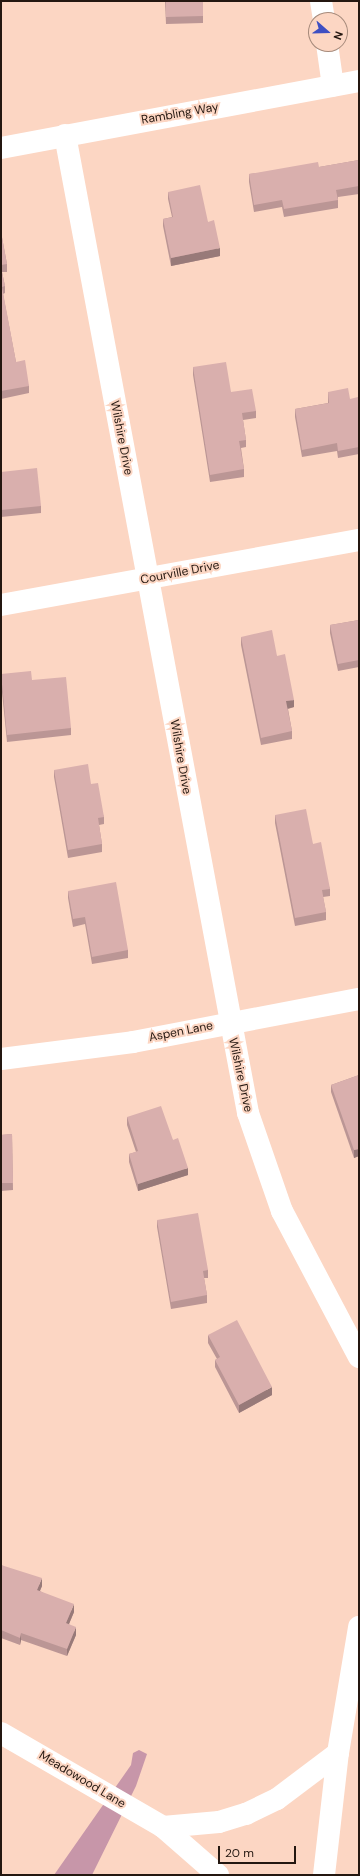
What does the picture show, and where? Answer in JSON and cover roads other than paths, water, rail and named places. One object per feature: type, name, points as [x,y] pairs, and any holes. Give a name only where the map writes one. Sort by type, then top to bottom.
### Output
[{"type":"street","points":[[321,1],[323,12]]},
{"type":"street","points":[[328,52],[333,86]]},
{"type":"street","name":"Rambling Way","points":[[1,148],[359,82]]},
{"type":"street","name":"Wilshire Drive","points":[[65,136],[228,1023],[248,1114],[270,1183],[359,1357]]},
{"type":"street","name":"Courville Drive","points":[[1,605],[359,540]]},
{"type":"street","name":"Aspen Lane","points":[[1,1059],[86,1049],[359,999]]},
{"type":"street","points":[[324,1875],[338,1753],[359,1627]]},
{"type":"street","name":"Meadowood Lane","points":[[1,1733],[133,1811],[163,1827]]},
{"type":"street","points":[[163,1827],[219,1822],[246,1814],[282,1796],[338,1753]]},
{"type":"street","points":[[163,1827],[218,1875]]}]
